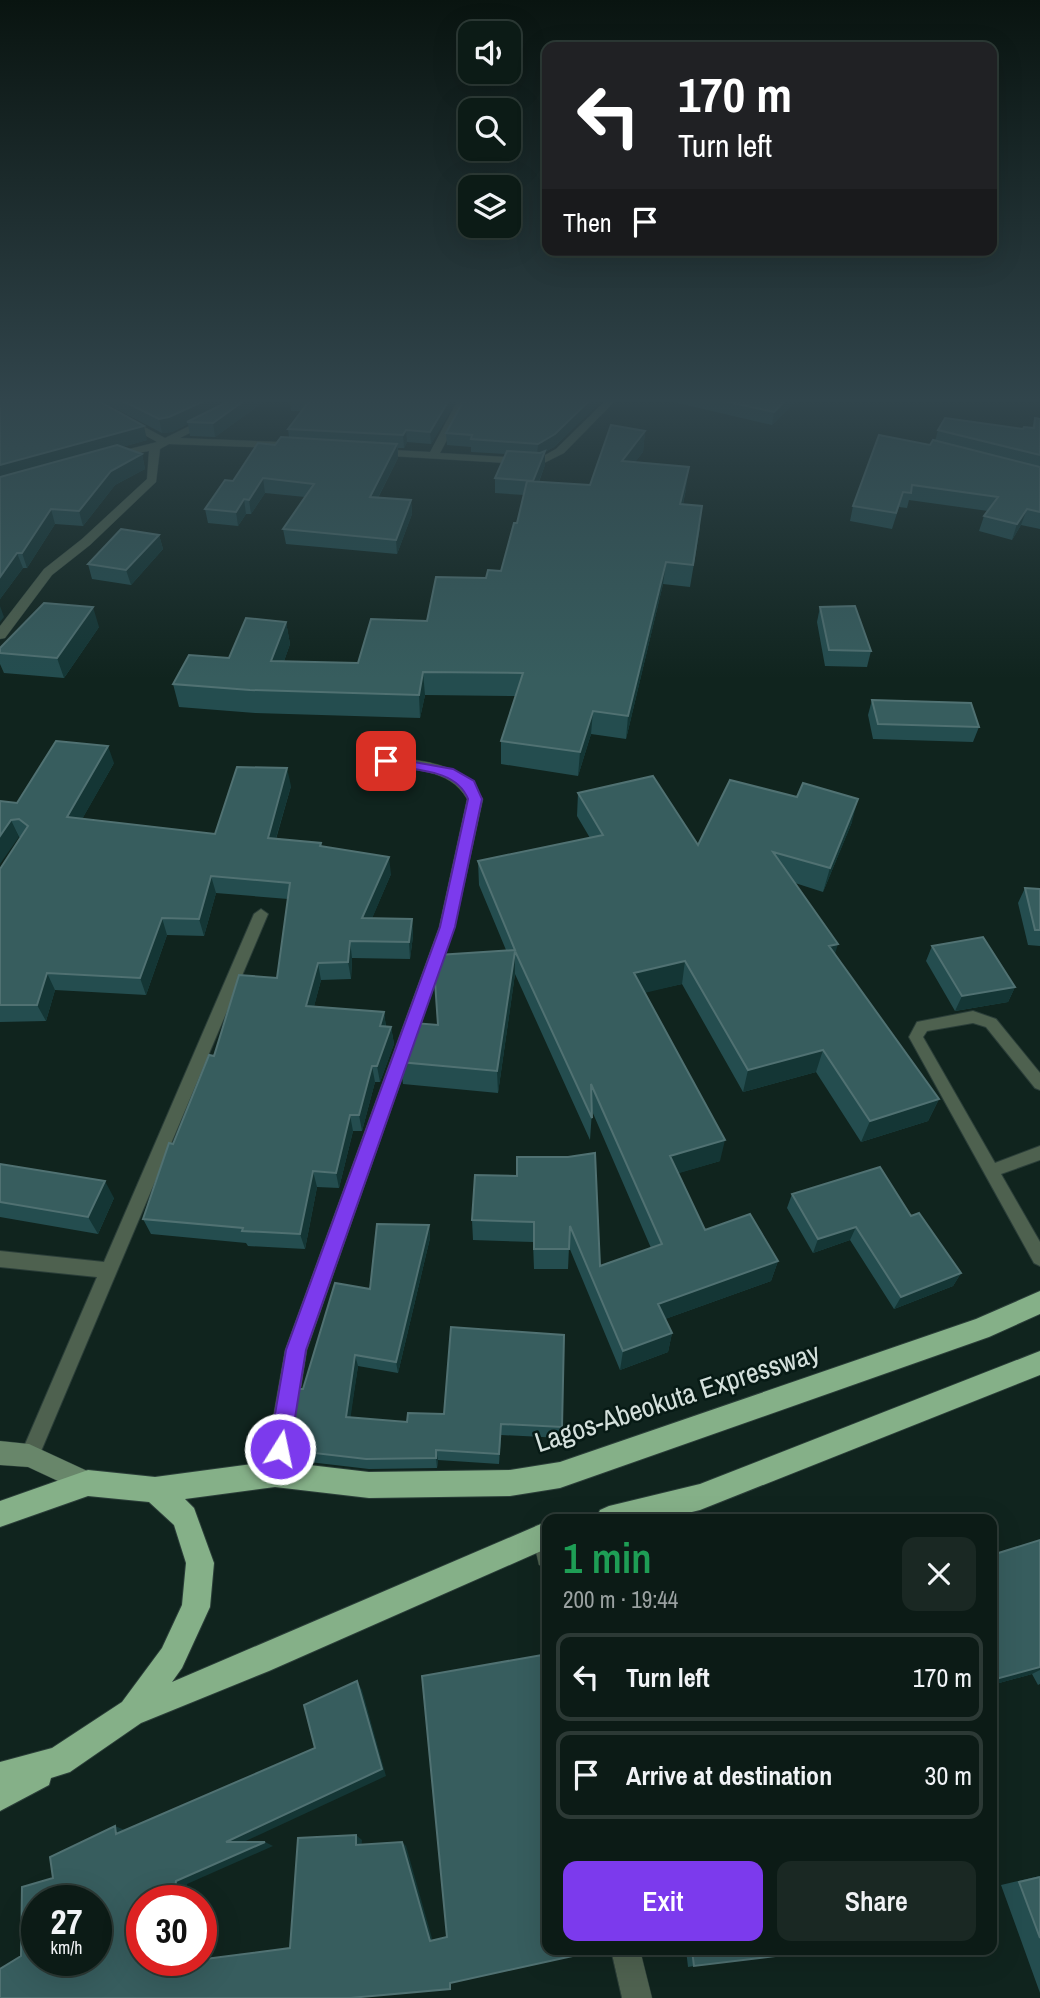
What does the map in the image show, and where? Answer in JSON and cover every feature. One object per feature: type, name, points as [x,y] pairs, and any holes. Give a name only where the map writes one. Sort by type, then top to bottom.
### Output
[{"type":"highway","name":"Lagos-Abeokuta Expressway","points":[[88,1483],[155,1490],[275,1474],[369,1485],[510,1483],[560,1475],[981,1329],[1040,1302]]},
{"type":"highway","points":[[630,1514],[700,1497],[1040,1363]]},
{"type":"highway","points":[[0,1514],[88,1483]]},
{"type":"highway","points":[[132,1712],[172,1658],[196,1607],[200,1563],[185,1517],[155,1490]]},
{"type":"highway","points":[[0,1796],[59,1761],[132,1712],[542,1543]]},
{"type":"highway","points":[[0,1777],[59,1761]]},
{"type":"main road","points":[[0,1453],[29,1456],[88,1483]]},
{"type":"street","points":[[0,635],[48,572],[86,542],[138,493]]},
{"type":"street","points":[[275,1474],[296,1350],[447,927],[475,799],[469,784],[448,772],[386,761]]},
{"type":"street","points":[[627,1955],[637,1998]]},
{"type":"lane","points":[[29,1456],[261,914]]},
{"type":"lane","points":[[1040,1084],[991,1023],[973,1017],[922,1026],[916,1037],[1040,1258]]},
{"type":"lane","points":[[991,1171],[1040,1153]]},
{"type":"lane","points":[[0,1259],[107,1270]]},
{"type":"building","points":[[0,493],[93,493],[79,511],[51,509],[22,553],[17,553],[0,577]]},
{"type":"building","points":[[216,493],[253,493],[249,500],[244,499],[236,512],[205,509]]},
{"type":"building","points":[[308,493],[372,493],[370,497],[411,500],[396,540],[283,529]]},
{"type":"building","points":[[524,493],[683,493],[680,504],[702,506],[693,565],[666,562],[628,716],[593,711],[580,752],[501,741],[523,673],[423,672],[419,695],[250,690],[173,684],[189,655],[229,658],[246,618],[286,622],[271,661],[358,663],[371,619],[427,621],[436,577],[486,578],[488,570],[501,571],[514,523],[517,523]]},
{"type":"building","points":[[858,493],[903,493],[896,513],[853,506]]},
{"type":"building","points":[[971,493],[1040,493],[1040,512],[1027,509],[1017,524],[984,516],[998,497]]},
{"type":"building","points":[[121,529],[159,535],[126,570],[88,564]]},
{"type":"building","points":[[44,603],[93,607],[57,658],[0,653],[0,648]]},
{"type":"building","points":[[855,606],[871,651],[829,650],[820,607]]},
{"type":"building","points":[[872,700],[971,703],[979,727],[878,724]]},
{"type":"building","points":[[56,741],[108,746],[67,817],[215,834],[237,767],[287,768],[268,838],[321,843],[320,846],[389,857],[362,918],[412,919],[409,942],[350,941],[348,962],[318,963],[306,1006],[384,1012],[380,1026],[391,1027],[377,1066],[372,1066],[359,1115],[350,1115],[336,1173],[313,1171],[300,1234],[242,1231],[243,1228],[143,1219],[169,1143],[173,1144],[209,1055],[214,1056],[239,975],[277,978],[290,883],[211,876],[199,919],[162,918],[140,978],[47,973],[37,1005],[0,1005],[0,869],[28,826],[19,819],[11,820],[0,836],[0,801],[17,803]]},
{"type":"building","points":[[653,776],[698,845],[730,780],[797,797],[803,783],[858,799],[830,868],[773,852],[838,944],[829,946],[939,1099],[870,1121],[823,1050],[748,1070],[685,961],[634,973],[725,1140],[670,1156],[705,1230],[750,1214],[778,1261],[658,1304],[672,1333],[623,1351],[570,1226],[569,1249],[534,1249],[534,1222],[472,1220],[475,1175],[517,1176],[517,1157],[568,1157],[595,1153],[600,1266],[662,1244],[591,1084],[592,1118],[515,951],[497,1071],[400,1062],[414,1023],[438,1025],[434,967],[438,955],[515,950],[478,861],[603,835],[578,793]]},
{"type":"building","points":[[1025,888],[1040,889],[1040,930],[1035,930]]},
{"type":"building","points":[[983,937],[1015,987],[962,996],[932,946]]},
{"type":"building","points":[[0,1164],[105,1181],[88,1217],[0,1202]]},
{"type":"building","points":[[880,1167],[911,1216],[919,1213],[961,1273],[901,1297],[856,1227],[818,1239],[792,1194]]},
{"type":"building","points":[[377,1224],[429,1225],[396,1362],[355,1355],[346,1417],[407,1422],[408,1413],[444,1414],[451,1327],[564,1335],[562,1427],[501,1424],[499,1454],[436,1450],[436,1458],[366,1459],[288,1450],[299,1389],[303,1389],[335,1283],[370,1289]]},
{"type":"building","points":[[1040,1540],[1040,1667],[997,1679],[997,1553]]},
{"type":"building","points":[[542,1655],[542,1955],[577,1955],[450,1983],[450,1989],[350,1998],[0,1998],[0,1969],[21,1956],[21,1976],[112,1976],[112,1885],[29,1885],[53,1878],[50,1857],[115,1826],[116,1834],[315,1748],[304,1705],[357,1681],[382,1769],[226,1842],[265,1842],[176,1881],[176,1885],[126,1885],[126,1976],[217,1976],[217,1957],[290,1948],[298,1838],[356,1835],[356,1845],[402,1842],[430,1941],[447,1937],[422,1676]]},
{"type":"building","points":[[1040,1877],[1040,1938],[1019,1882]]},
{"type":"building","points":[[693,1955],[784,1955],[694,1966]]},
{"type":"route","points":[[280,1449],[296,1350],[447,927],[475,799],[469,784],[448,772],[386,761]]}]
